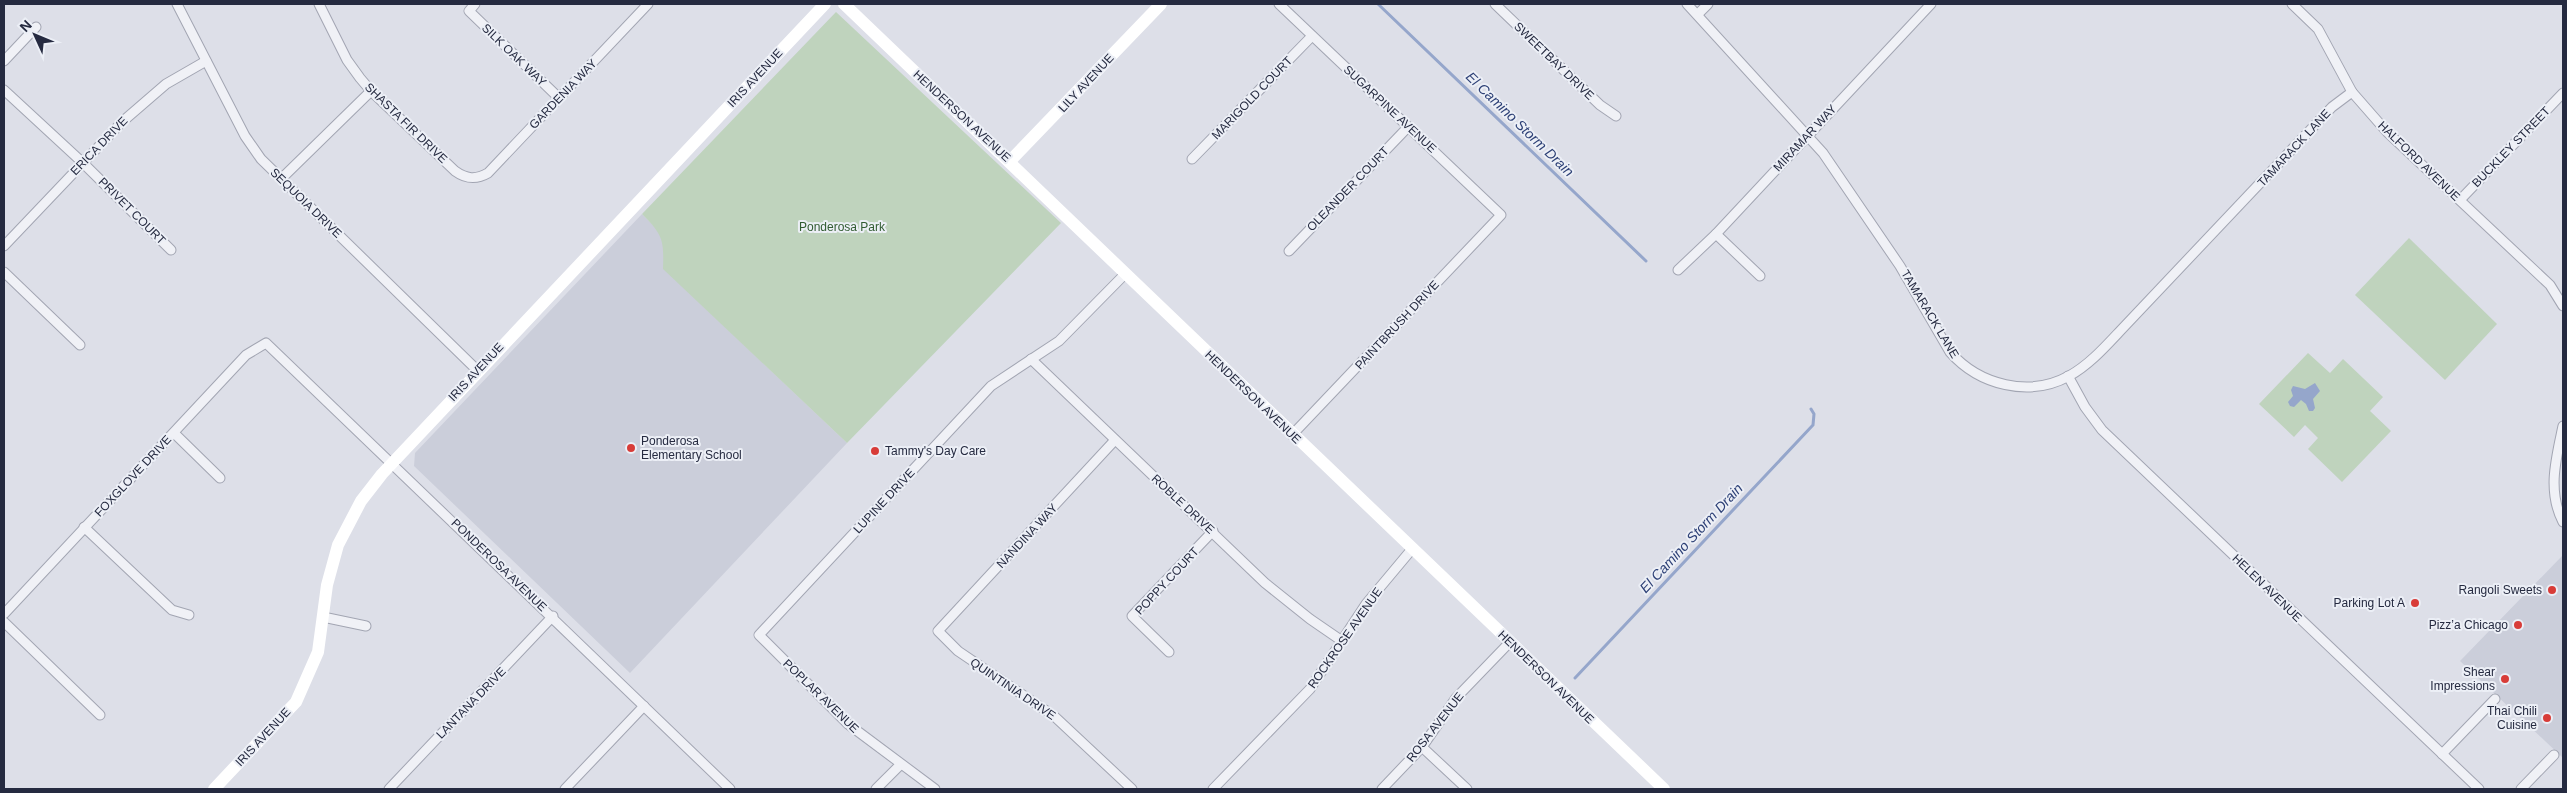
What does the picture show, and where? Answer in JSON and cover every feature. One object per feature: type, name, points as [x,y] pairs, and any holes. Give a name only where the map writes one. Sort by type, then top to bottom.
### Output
[{"type":"street","name":"SEQUOIA DRIVE","points":[[177,4],[245,136],[261,159],[477,370]]},
{"type":"street","name":"SHASTA FIR DRIVE","points":[[319,4],[348,60],[371,91],[454,171],[466,178],[473,178]]},
{"type":"street","name":"SILK OAK WAY","points":[[475,4],[469,11],[559,98]]},
{"type":"street","name":"GARDENIA WAY","points":[[473,178],[488,173],[648,4]]},
{"type":"street","name":"IRIS AVENUE","points":[[214,789],[296,702],[318,652],[328,584],[338,546],[361,501],[390,463],[824,4]]},
{"type":"street","name":"HENDERSON AVENUE","points":[[844,4],[1664,789]]},
{"type":"street","name":"LILY AVENUE","points":[[1010,161],[1160,4]]},
{"type":"street","name":"SUGARPINE AVENUE","points":[[1278,4],[1501,215]]},
{"type":"street","name":"SWEETBAY DRIVE","points":[[1495,4],[1600,105],[1616,116]]},
{"type":"street","name":"TAMARACK LANE","points":[[1687,4],[1823,153],[1900,266],[1950,352],[1960,364],[1996,383],[2010,386],[2034,387],[2068,376],[2084,366],[2111,340],[2332,107],[2352,92]]},
{"type":"street","points":[[1698,14],[1708,4]]},
{"type":"street","name":"MIRAMAR WAY","points":[[1678,270],[1716,234],[1931,4]]},
{"type":"street","name":"HALFORD AVENUE","points":[[2292,4],[2318,29],[2352,92],[2387,132],[2550,285],[2563,306]]},
{"type":"street","points":[[4,61],[36,27]]},
{"type":"street","name":"MARIGOLD COURT","points":[[1192,159],[1312,36]]},
{"type":"street","name":"ERICA DRIVE","points":[[4,246],[122,122],[166,84],[206,61]]},
{"type":"street","name":"PRIVET COURT","points":[[4,90],[83,163],[171,250]]},
{"type":"street","points":[[281,179],[371,91]]},
{"type":"street","name":"BUCKLEY STREET","points":[[2460,200],[2563,93]]},
{"type":"street","name":"OLEANDER COURT","points":[[1289,251],[1408,127]]},
{"type":"street","name":"PAINTBRUSH DRIVE","points":[[1292,434],[1501,215]]},
{"type":"street","points":[[1716,234],[1760,276]]},
{"type":"street","points":[[4,272],[80,345]]},
{"type":"street","name":"LUPINE DRIVE","points":[[759,635],[991,386],[1059,341],[1125,274]]},
{"type":"street","name":"FOXGLOVE DRIVE","points":[[4,614],[246,356],[266,343]]},
{"type":"street","name":"PONDEROSA AVENUE","points":[[266,343],[553,616],[730,789]]},
{"type":"street","name":"ROBLE DRIVE","points":[[1031,359],[1265,583],[1310,619],[1342,641]]},
{"type":"street","name":"HELEN AVENUE","points":[[2068,376],[2085,408],[2102,430],[2479,789]]},
{"type":"street","points":[[2563,426],[2553,477],[2555,500],[2563,522]]},
{"type":"street","points":[[174,433],[220,478]]},
{"type":"street","name":"NANDINA WAY","points":[[938,631],[1115,440]]},
{"type":"street","points":[[84,527],[172,610],[189,615]]},
{"type":"street","name":"POPPY COURT","points":[[1169,652],[1132,616],[1213,532]]},
{"type":"street","name":"ROCKROSE AVENUE","points":[[1213,789],[1310,689],[1372,596],[1412,549]]},
{"type":"street","name":"LANTANA DRIVE","points":[[389,789],[553,616]]},
{"type":"street","points":[[323,617],[366,626]]},
{"type":"street","points":[[4,622],[100,715]]},
{"type":"street","name":"QUINTINIA DRIVE","points":[[938,631],[958,651],[1054,716],[1132,789]]},
{"type":"street","name":"POPLAR AVENUE","points":[[759,635],[848,724],[900,765],[935,789]]},
{"type":"street","name":"ROSA AVENUE","points":[[1382,789],[1422,747],[1456,698],[1510,642]]},
{"type":"street","points":[[2442,754],[2495,698]]},
{"type":"street","points":[[565,789],[644,706]]},
{"type":"street","points":[[1422,747],[1467,789]]},
{"type":"street","points":[[2521,789],[2554,755]]},
{"type":"street","points":[[876,789],[900,765]]},
{"type":"shaded area","name":"Ponderosa Elementary School","points":[[642,214],[657,229],[664,241],[664,269],[847,443],[630,673],[414,466],[415,453]]},
{"type":"shaded area","points":[[2563,555],[2563,758],[2460,661]]},
{"type":"green space","name":"Ponderosa Park","points":[[836,12],[1061,223],[847,443],[663,269],[661,238],[642,214]]},
{"type":"green space","points":[[2409,238],[2497,324],[2445,380],[2355,295]]},
{"type":"green space","points":[[2308,353],[2330,373],[2343,359],[2383,397],[2370,411],[2391,431],[2342,482],[2308,449],[2318,438],[2305,425],[2294,437],[2259,404]]},
{"type":"water","points":[[2315,383],[2320,391],[2313,399],[2315,408],[2313,411],[2309,411],[2306,404],[2301,400],[2294,407],[2290,406],[2288,402],[2293,396],[2291,390],[2293,386],[2305,389]]},
{"type":"waterway","name":"El Camino Storm Drain","points":[[1378,4],[1646,261]]},
{"type":"waterway","name":"El Camino Storm Drain","points":[[1575,678],[1813,425],[1814,414],[1811,409]]},
{"type":"place","name":"Ponderosa Elementary School","points":[[631,448]]},
{"type":"place","name":"Tammy's Day Care","points":[[875,451]]},
{"type":"place","name":"Rangoli Sweets","points":[[2552,590]]},
{"type":"place","name":"Parking Lot A","points":[[2415,603]]},
{"type":"place","name":"Pizz’a Chicago","points":[[2518,625]]},
{"type":"place","name":"Shear Impressions","points":[[2505,679]]},
{"type":"place","name":"Thai Chili Cuisine","points":[[2547,718]]}]
